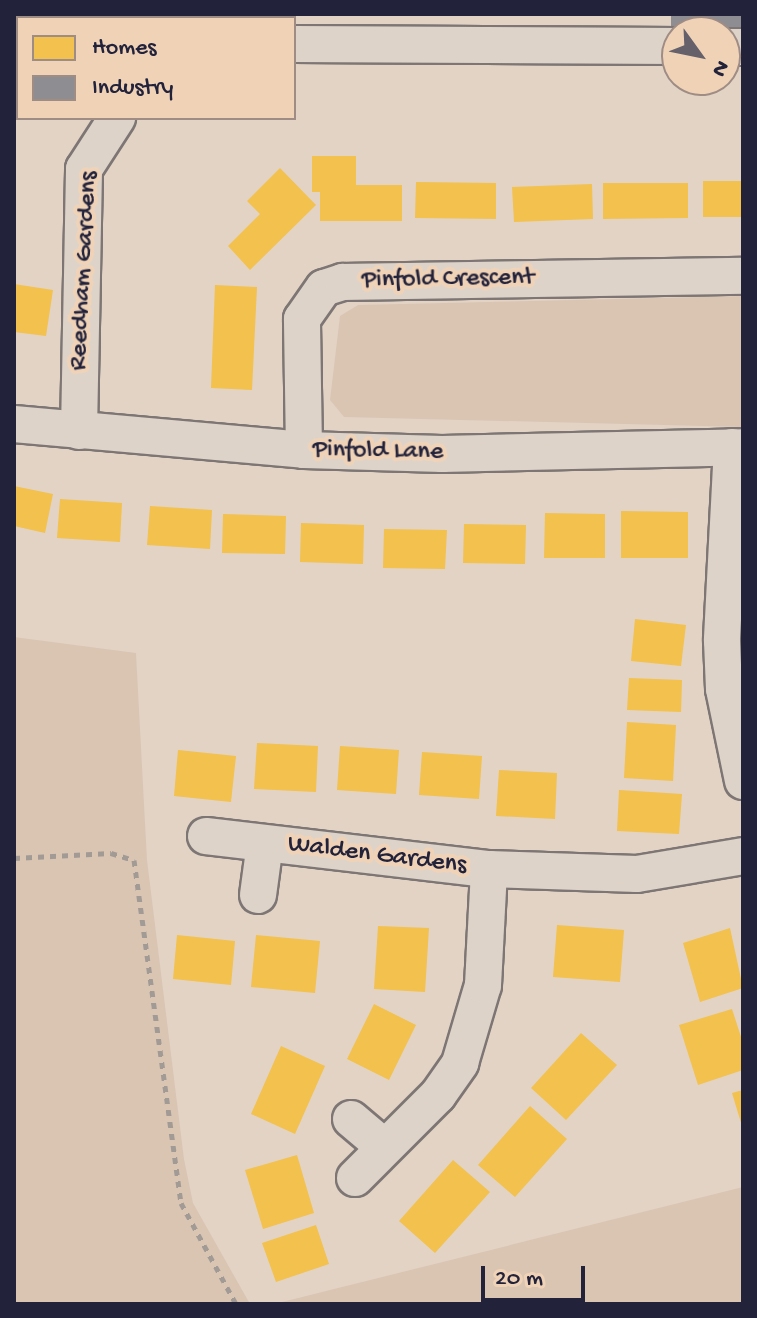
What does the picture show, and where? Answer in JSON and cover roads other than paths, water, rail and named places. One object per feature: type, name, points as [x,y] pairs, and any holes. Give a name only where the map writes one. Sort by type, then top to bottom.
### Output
[{"type":"street","points":[[296,44],[366,29],[661,45]]},
{"type":"street","name":"Reedham Gardens","points":[[79,431],[84,169],[116,120]]},
{"type":"street","name":"Pinfold Crescent","points":[[304,450],[302,319],[324,288],[343,282],[743,276]]},
{"type":"street","name":"Pinfold Lane","points":[[14,424],[304,450],[442,454],[737,447]]},
{"type":"street","points":[[737,447],[722,641],[724,689],[743,781]]},
{"type":"street","name":"Walden Gardens","points":[[206,836],[489,869],[637,874],[743,856]]},
{"type":"street","name":"Walden Gardens","points":[[258,895],[265,843]]},
{"type":"street","name":"Walden Gardens","points":[[355,1178],[438,1095],[472,1033],[483,985],[489,869]]},
{"type":"street","points":[[351,1119],[384,1147]]}]
